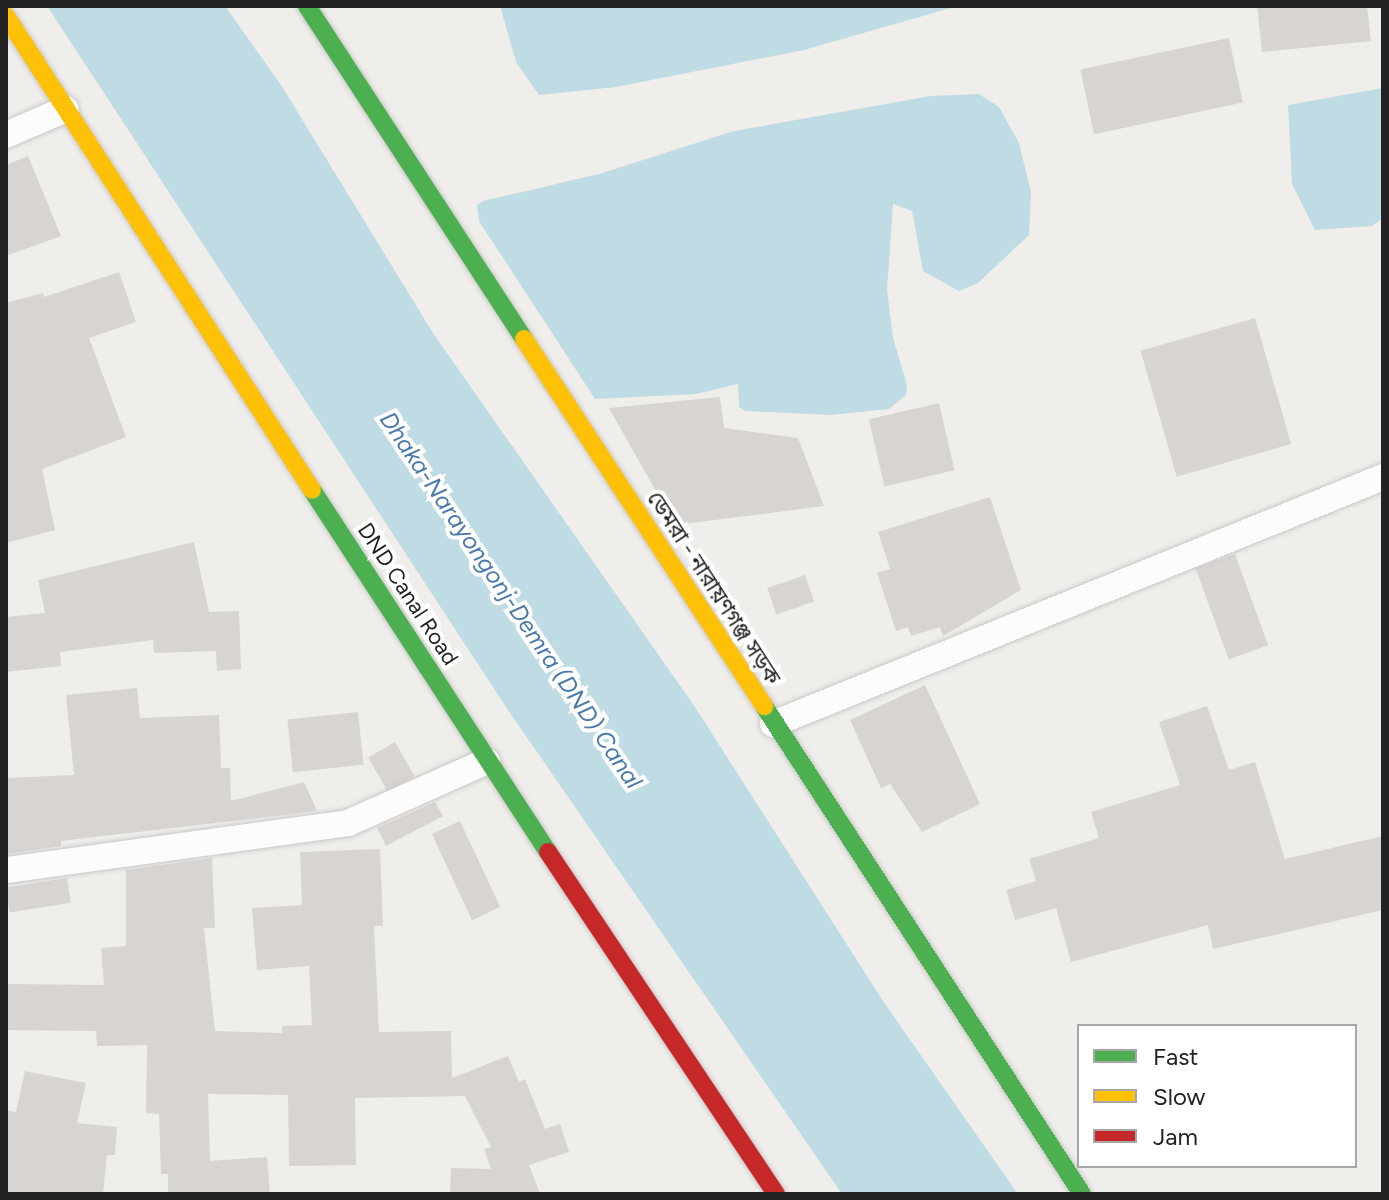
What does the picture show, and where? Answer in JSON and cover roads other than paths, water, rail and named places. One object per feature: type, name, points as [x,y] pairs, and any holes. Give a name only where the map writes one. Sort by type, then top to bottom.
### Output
[{"type":"main road","name":"ডেমরা - নারায়ণগঞ্জ সড়ক","points":[[307,6],[1082,1194]]},
{"type":"main road","name":"DND Canal Road","points":[[6,16],[487,761],[776,1194]]},
{"type":"street","points":[[6,135],[66,109]]},
{"type":"street","points":[[773,724],[1383,477]]},
{"type":"street","points":[[6,870],[348,823],[487,761]]},
{"type":"water","name":"Dhaka-Narayongonj-Demra (DND) Canal","points":[[47,6],[225,6],[281,85],[433,333],[695,707],[883,1001],[1018,1194],[842,1194],[508,710]]},
{"type":"water","points":[[500,6],[958,6],[804,50],[616,87],[539,95],[516,62]]},
{"type":"water","points":[[1383,88],[1383,218],[1372,226],[1315,230],[1292,184],[1288,105]]},
{"type":"water","points":[[979,94],[999,107],[1019,143],[1031,192],[1029,235],[978,283],[959,291],[923,271],[912,211],[893,204],[887,290],[893,338],[907,385],[906,395],[889,409],[830,415],[745,411],[739,407],[738,384],[696,394],[595,399],[479,221],[477,205],[483,201],[599,174],[734,131],[931,96]]}]
